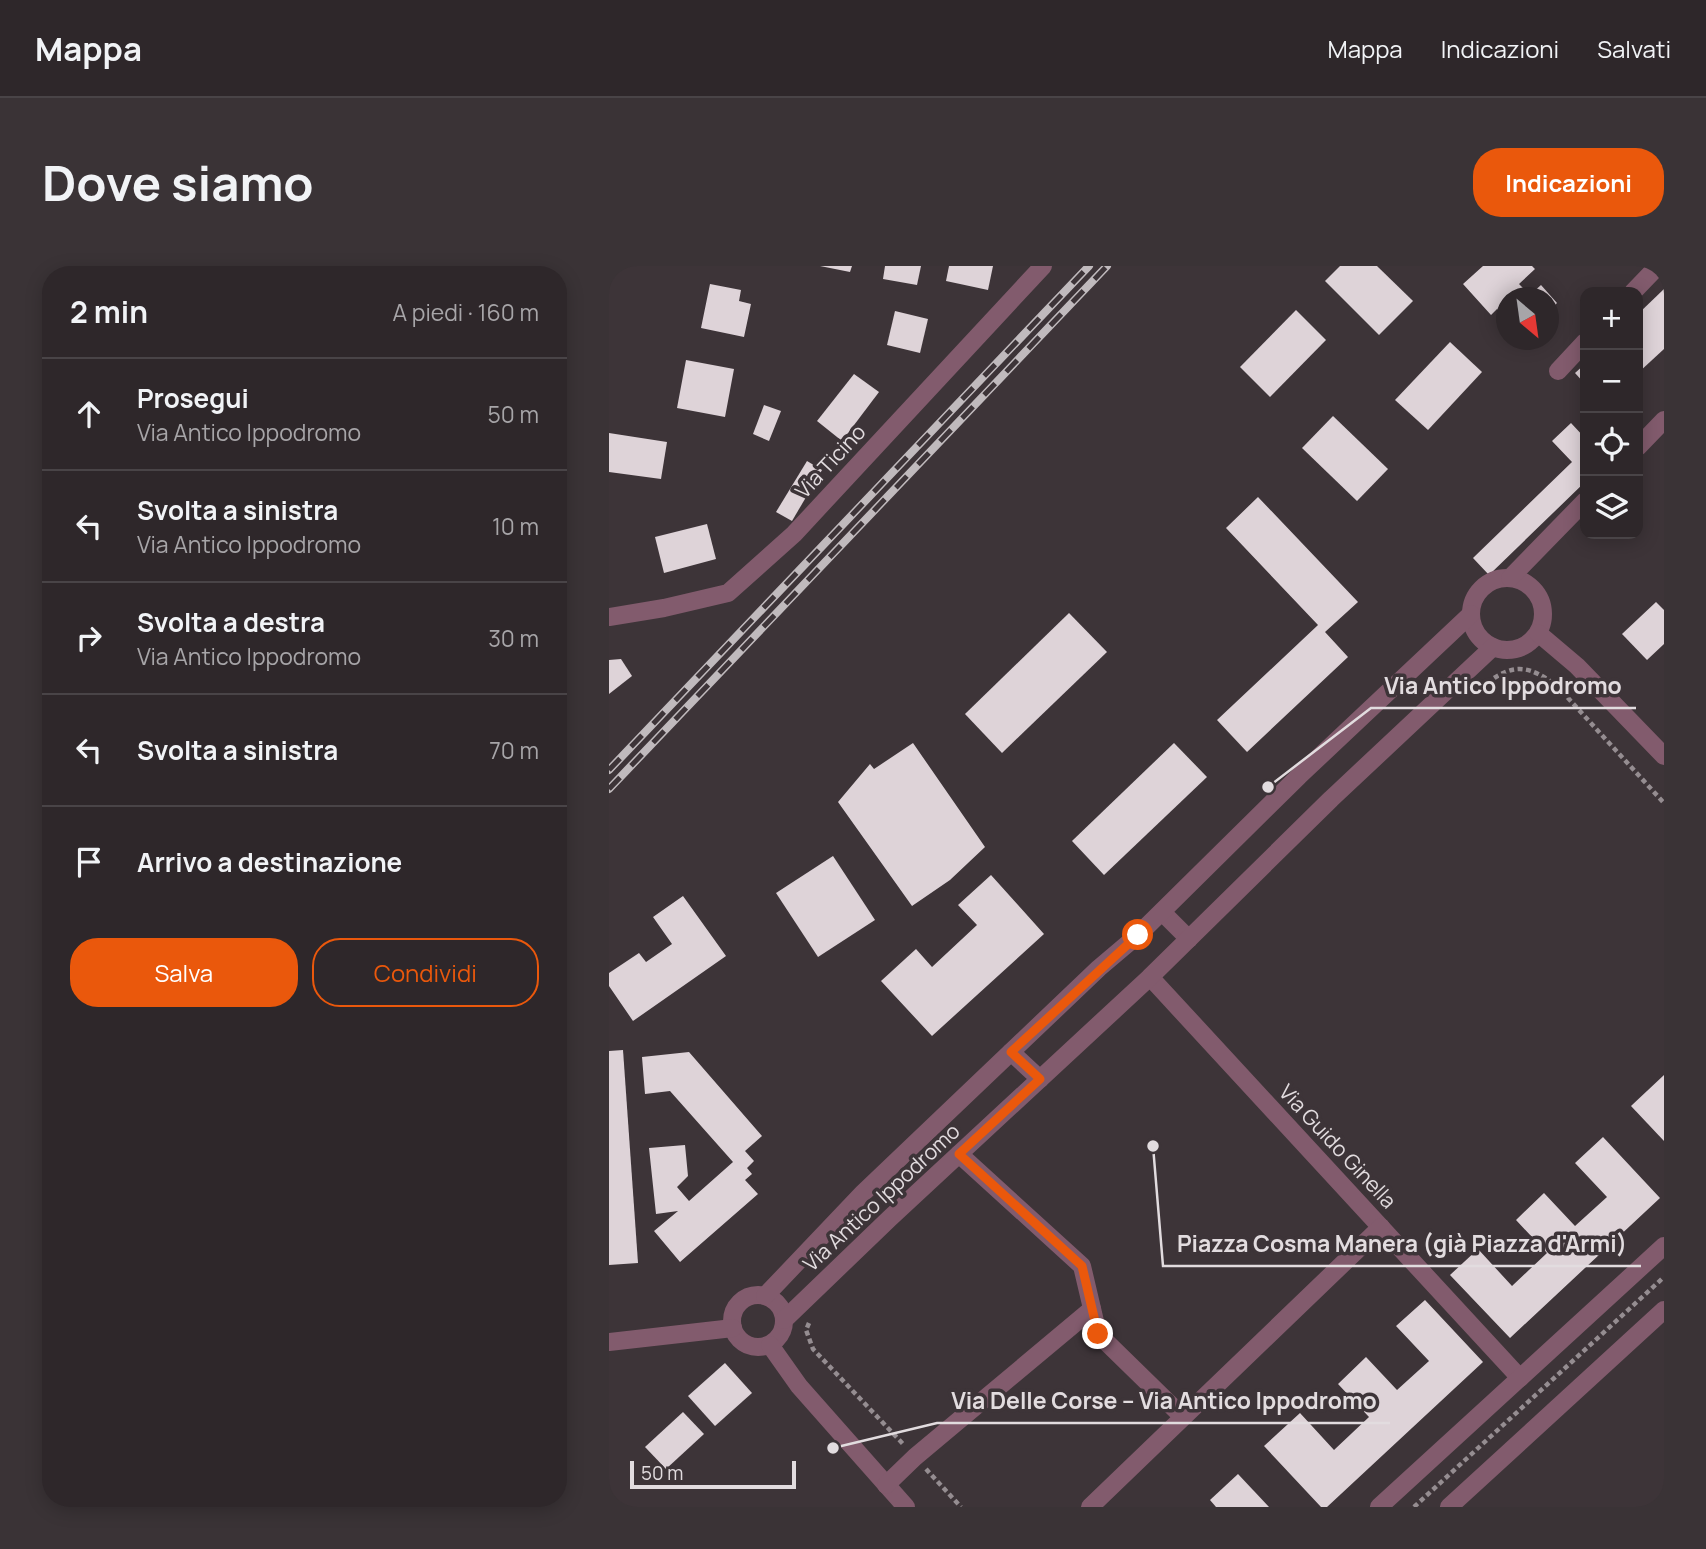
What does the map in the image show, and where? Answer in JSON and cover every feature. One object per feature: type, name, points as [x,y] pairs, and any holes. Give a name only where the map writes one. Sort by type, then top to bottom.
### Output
[{"type":"street","name":"Via Ticino","points":[[609,617],[664,608],[727,593],[794,534],[1043,266]]},
{"type":"street","points":[[1638,287],[1658,266]]},
{"type":"street","points":[[1558,371],[1580,347]]},
{"type":"street","points":[[1643,442],[1664,420]]},
{"type":"street","points":[[1510,578],[1580,506]]},
{"type":"street","points":[[1510,578],[1529,585],[1542,603],[1542,624],[1538,633],[1523,647],[1503,650],[1493,648],[1477,634],[1471,614],[1472,602],[1487,583],[1510,578]]},
{"type":"street","name":"Via Antico Ippodromo","points":[[765,1296],[863,1192],[1162,912],[1299,776],[1471,614]]},
{"type":"street","points":[[1538,633],[1577,666],[1664,756]]},
{"type":"street","name":"Via Antico Ippodromo","points":[[784,1320],[1150,977],[1331,799],[1493,648]]},
{"type":"street","points":[[1162,912],[1189,939]]},
{"type":"street","name":"Via Guido Ginella","points":[[1150,977],[1520,1378]]},
{"type":"street","points":[[1011,1052],[1040,1079]]},
{"type":"street","points":[[959,1154],[1082,1266],[1098,1334],[1183,1418]]},
{"type":"street","points":[[1090,1507],[1381,1227]]},
{"type":"street","points":[[1379,1507],[1664,1246]]},
{"type":"street","points":[[765,1296],[779,1305],[784,1320],[781,1335],[770,1345],[755,1347],[741,1341],[733,1328],[732,1319],[740,1303],[748,1298],[765,1296]]},
{"type":"street","points":[[886,1485],[915,1457],[1092,1308]]},
{"type":"street","points":[[1455,1505],[1662,1317]]},
{"type":"street","points":[[609,1342],[733,1328]]},
{"type":"street","points":[[770,1345],[799,1386],[906,1507]]},
{"type":"street","points":[[867,1464],[891,1507]]},
{"type":"path","points":[[1414,1507],[1664,1277]]},
{"type":"building","points":[[820,266],[852,266],[850,272]]},
{"type":"building","points":[[885,266],[921,266],[917,285],[883,279]]},
{"type":"building","points":[[949,266],[993,266],[988,290],[946,281]]},
{"type":"building","points":[[1340,266],[1377,266],[1413,301],[1379,335],[1325,281]]},
{"type":"building","points":[[1483,266],[1532,266],[1535,269],[1519,284],[1522,287],[1496,287],[1496,310],[1491,315],[1463,284]]},
{"type":"building","points":[[710,284],[741,290],[739,301],[751,304],[744,337],[701,328]]},
{"type":"building","points":[[1664,289],[1664,349],[1643,368],[1643,350],[1643,309]]},
{"type":"building","points":[[1296,310],[1326,340],[1270,397],[1240,367]]},
{"type":"building","points":[[895,311],[928,319],[920,353],[887,345]]},
{"type":"building","points":[[1450,342],[1482,372],[1428,430],[1395,400]]},
{"type":"building","points":[[686,360],[734,369],[725,417],[677,408]]},
{"type":"building","points":[[854,374],[879,392],[842,441],[817,421]]},
{"type":"building","points":[[764,405],[781,411],[769,441],[753,434]]},
{"type":"building","points":[[1333,416],[1388,469],[1357,501],[1302,448]]},
{"type":"building","points":[[1571,423],[1580,433],[1580,487],[1489,575],[1473,558],[1572,462],[1552,441]]},
{"type":"building","points":[[609,433],[667,442],[661,479],[609,472]]},
{"type":"building","points":[[807,461],[822,470],[792,521],[776,512]]},
{"type":"building","points":[[1258,497],[1358,602],[1325,632],[1348,657],[1247,752],[1217,720],[1318,625],[1226,528]]},
{"type":"building","points":[[707,524],[716,559],[664,573],[655,537]]},
{"type":"building","points":[[1656,602],[1664,610],[1664,644],[1647,660],[1622,634]]},
{"type":"building","points":[[1069,613],[1107,652],[1002,753],[965,714]]},
{"type":"building","points":[[621,659],[632,676],[609,694],[609,660]]},
{"type":"building","points":[[913,743],[985,847],[950,880],[912,906],[838,802],[870,764],[874,769]]},
{"type":"building","points":[[1174,743],[1207,777],[1104,875],[1072,841]]},
{"type":"building","points":[[833,856],[875,920],[818,957],[776,893]]},
{"type":"building","points":[[991,875],[1044,934],[932,1036],[881,981],[916,949],[932,967],[977,925],[958,905]]},
{"type":"building","points":[[683,896],[726,956],[633,1021],[609,986],[609,973],[639,953],[646,962],[672,944],[653,917]]},
{"type":"building","points":[[623,1050],[638,1263],[609,1265],[609,1051]]},
{"type":"building","points":[[689,1052],[762,1136],[745,1151],[754,1161],[747,1168],[752,1174],[745,1180],[758,1194],[680,1262],[654,1231],[678,1211],[656,1214],[649,1148],[685,1145],[688,1176],[677,1187],[689,1201],[733,1162],[670,1091],[645,1094],[642,1057]]},
{"type":"building","points":[[1664,1075],[1664,1141],[1631,1106]]},
{"type":"building","points":[[1603,1137],[1660,1198],[1510,1338],[1450,1275],[1478,1249],[1512,1286],[1547,1253],[1516,1220],[1544,1193],[1575,1226],[1607,1197],[1575,1163]]},
{"type":"building","points":[[1425,1300],[1483,1362],[1327,1507],[1321,1507],[1264,1446],[1300,1413],[1334,1450],[1369,1417],[1338,1384],[1366,1357],[1397,1390],[1429,1361],[1396,1326]]},
{"type":"building","points":[[725,1363],[752,1393],[715,1426],[688,1396]]},
{"type":"building","points":[[683,1412],[704,1434],[666,1469],[645,1447]]},
{"type":"building","points":[[1238,1474],[1269,1507],[1216,1507],[1210,1500]]},
{"type":"railway","points":[[609,770],[1089,266]]},
{"type":"railway","points":[[609,789],[1107,266]]},
{"type":"place","name":"Via Antico Ippodromo","points":[[1268,787]]},
{"type":"place","name":"Piazza Cosma Manera (già Piazza d'Armi)","points":[[1153,1146]]},
{"type":"place","name":"Via Delle Corse – Via Antico Ippodromo","points":[[833,1448]]},
{"type":"route","points":[[1098,1334],[1082,1266],[959,1154],[1040,1079],[1011,1052],[1099,968],[1138,935]]}]
